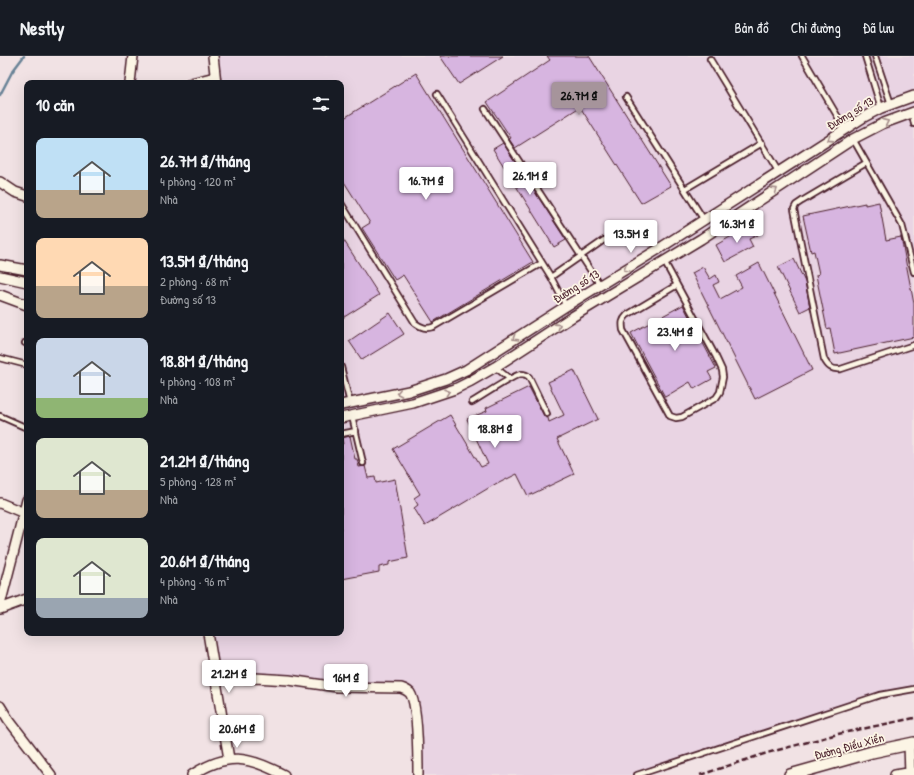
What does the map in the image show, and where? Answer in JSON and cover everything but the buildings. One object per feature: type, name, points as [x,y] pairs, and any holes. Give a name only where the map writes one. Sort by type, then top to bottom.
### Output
[{"type":"street","points":[[130,80],[133,56]]},
{"type":"street","points":[[213,56],[215,80]]},
{"type":"street","name":"Đường số 13","points":[[345,404],[409,391],[446,379],[466,370],[657,250],[845,129],[881,108],[914,96]]},
{"type":"street","name":"Đường số 13","points":[[344,417],[399,406],[455,389],[495,367],[572,317],[701,239],[853,140],[884,123],[913,112]]},
{"type":"street","points":[[845,129],[853,140]]},
{"type":"street","points":[[0,182],[15,192],[24,195]]},
{"type":"street","points":[[657,250],[664,261]]},
{"type":"street","points":[[0,265],[24,269]]},
{"type":"street","points":[[0,276],[24,281]]},
{"type":"street","points":[[0,295],[24,305]]},
{"type":"street","points":[[566,306],[572,317]]},
{"type":"street","points":[[345,404],[352,416]]},
{"type":"street","points":[[0,503],[24,513],[0,605]]},
{"type":"street","points":[[0,610],[24,600]]},
{"type":"street","points":[[209,636],[229,759]]},
{"type":"street","points":[[216,679],[255,678],[289,680],[337,687],[401,688],[410,693],[413,701],[417,736],[418,775]]},
{"type":"street","points":[[0,706],[8,719],[51,775]]},
{"type":"street","points":[[895,775],[911,773],[912,744]]},
{"type":"street","name":"Đường Điểu Xiển","points":[[790,775],[872,752],[912,744]]},
{"type":"street","points":[[192,775],[216,762],[229,759],[249,760],[284,775]]},
{"type":"lane","points":[[802,56],[845,129]]},
{"type":"lane","points":[[865,56],[881,108]]},
{"type":"lane","points":[[874,56],[891,104]]},
{"type":"lane","points":[[710,60],[762,143],[778,172]]},
{"type":"lane","points":[[437,94],[551,277],[566,306]]},
{"type":"lane","points":[[626,97],[704,220]]},
{"type":"lane","points":[[485,108],[582,255],[600,285]]},
{"type":"lane","points":[[913,112],[914,124]]},
{"type":"lane","points":[[853,140],[902,225],[914,272]]},
{"type":"lane","points":[[685,189],[762,143]]},
{"type":"lane","points":[[866,163],[802,200],[794,209],[824,359],[828,366],[835,369],[841,369],[914,345]]},
{"type":"lane","points":[[344,208],[415,323],[421,327],[433,327],[542,263]]},
{"type":"lane","points":[[551,277],[604,240]]},
{"type":"lane","points":[[664,261],[678,285],[716,357],[722,370],[723,377],[720,392],[716,398],[682,417],[676,418],[670,416],[623,330],[622,323],[627,315],[678,285]]},
{"type":"lane","points":[[0,358],[24,364]]},
{"type":"lane","points":[[495,367],[510,379]]},
{"type":"lane","points":[[472,402],[510,379],[520,374],[526,374],[529,377],[547,414]]},
{"type":"lane","points":[[0,416],[24,427]]},
{"type":"lane","points":[[352,416],[363,463]]},
{"type":"lane","points":[[344,433],[356,431]]},
{"type":"lane","points":[[637,775],[880,695],[914,689]]},
{"type":"shaded area","points":[[216,56],[914,56],[914,687],[879,693],[632,775],[421,775],[412,691],[218,676],[211,636],[344,636],[344,80],[218,80]]},
{"type":"waterway","points":[[0,95],[12,72],[24,56]]},
{"type":"railway","points":[[700,775],[767,753],[838,734],[914,718]]}]
